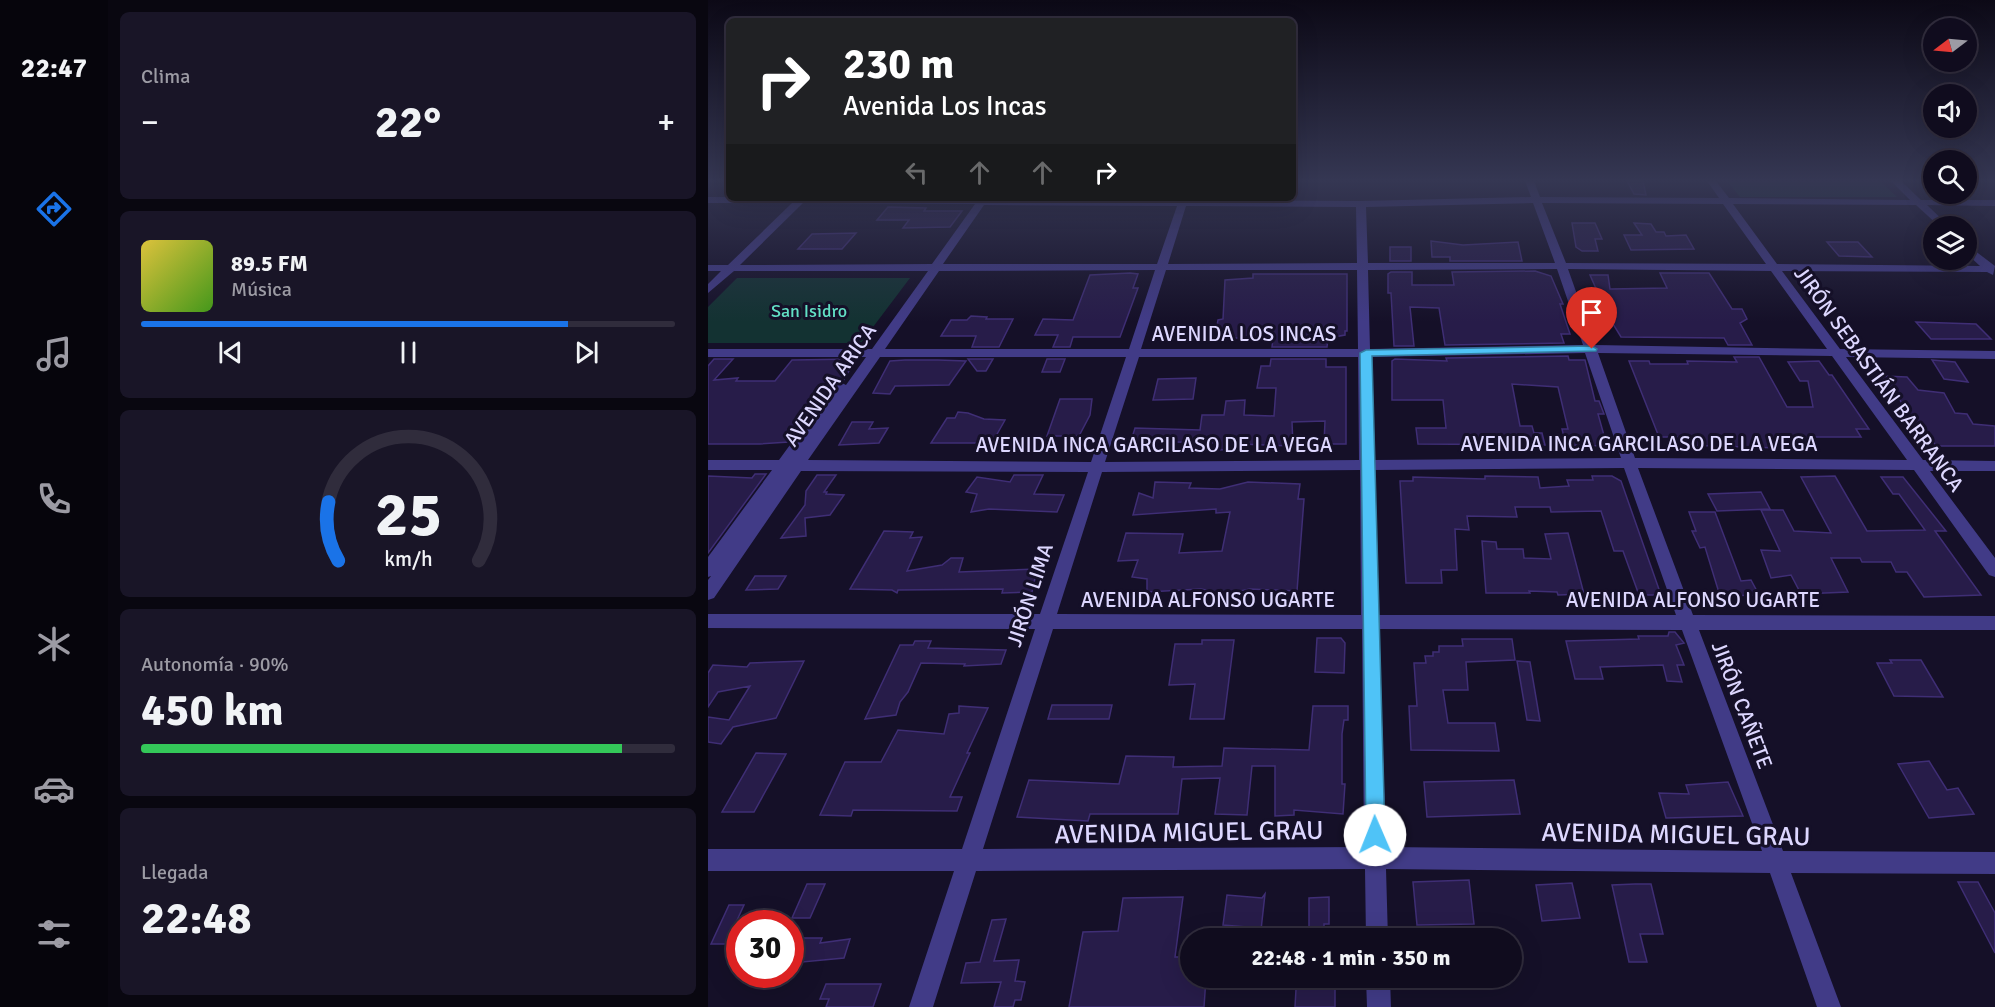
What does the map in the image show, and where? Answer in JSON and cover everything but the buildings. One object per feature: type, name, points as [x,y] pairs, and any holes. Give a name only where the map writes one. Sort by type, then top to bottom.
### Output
[{"type":"street","points":[[708,290],[773,228]]},
{"type":"street","name":"AVENIDA ARICA","points":[[708,570],[791,464],[957,228]]},
{"type":"street","name":"JIRÓN LIMA","points":[[921,1007],[1044,622],[1174,228]]},
{"type":"street","points":[[1362,228],[1377,928]]},
{"type":"street","name":"JIRÓN CAÑETE","points":[[1547,228],[1592,349],[1629,463],[1779,864],[1829,1007]]},
{"type":"street","name":"JIRÓN SEBASTIÁN BARRANCA","points":[[1745,228],[1995,570]]},
{"type":"street","points":[[1977,256],[1993,270]]},
{"type":"street","points":[[708,268],[1560,266],[1993,270]]},
{"type":"street","name":"AVENIDA LOS INCAS","points":[[708,353],[1366,353],[1592,349],[1995,355]]},
{"type":"street","name":"AVENIDA INCA GARCILASO DE LA VEGA","points":[[708,465],[1096,467],[1629,463],[1995,466]]},
{"type":"street","name":"AVENIDA ARICA","points":[[708,593],[791,464]]},
{"type":"street","name":"AVENIDA ALFONSO UGARTE","points":[[708,621],[1995,623]]},
{"type":"street","name":"AVENIDA MIGUEL GRAU","points":[[708,861],[967,862],[1376,858],[1779,864],[1995,863]]},
{"type":"street","points":[[1378,988],[1379,1007]]},
{"type":"green space","name":"San Isidro","points":[[737,278],[910,278],[861,343],[708,343],[708,307]]},
{"type":"route","points":[[1375,835],[1366,353],[1592,349]]}]
